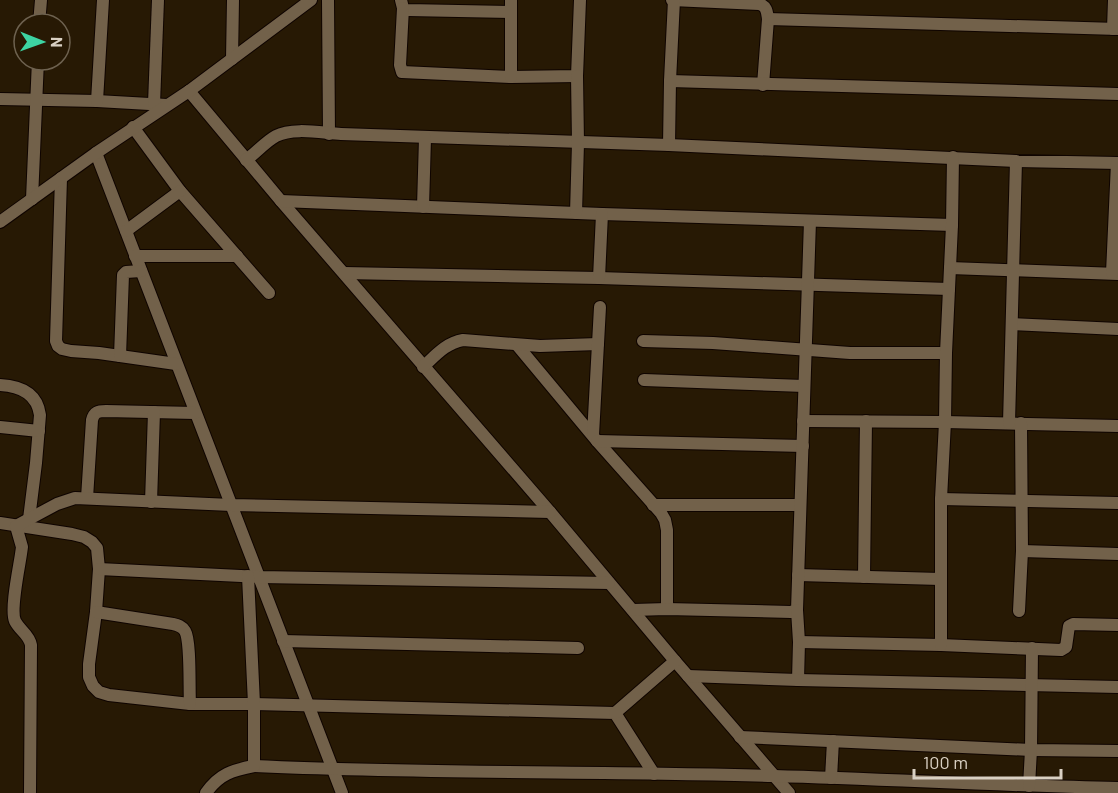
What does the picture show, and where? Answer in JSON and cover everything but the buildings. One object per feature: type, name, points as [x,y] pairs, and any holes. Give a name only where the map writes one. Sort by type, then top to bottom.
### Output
[{"type":"street","points":[[97,101],[104,0]]},
{"type":"street","points":[[158,0],[161,105]]},
{"type":"street","points":[[232,59],[233,0]]},
{"type":"street","points":[[2,218],[32,199],[161,105],[189,91],[311,0]]},
{"type":"street","points":[[328,0],[329,134]]},
{"type":"street","points":[[576,213],[580,0]]},
{"type":"street","points":[[669,145],[673,0],[762,4],[768,19],[763,85]]},
{"type":"street","points":[[768,19],[1116,29],[1114,0]]},
{"type":"street","points":[[402,4],[400,65],[402,72],[511,77],[577,76]]},
{"type":"street","points":[[402,4],[407,10],[511,6],[511,77]]},
{"type":"street","points":[[32,199],[37,72]]},
{"type":"street","points":[[670,81],[1118,94]]},
{"type":"street","points":[[189,91],[789,793]]},
{"type":"street","points":[[0,99],[161,105]]},
{"type":"street","points":[[133,127],[180,191],[269,293]]},
{"type":"street","points":[[246,160],[276,136],[297,131],[425,138],[669,145],[1117,164],[1115,274],[950,267]]},
{"type":"street","points":[[423,207],[425,138]]},
{"type":"street","points":[[96,153],[231,505],[254,576],[283,641],[342,793]]},
{"type":"street","points":[[941,645],[941,499],[953,158]]},
{"type":"street","points":[[1016,161],[1011,324],[1015,423],[1022,501],[1019,611]]},
{"type":"street","points":[[61,178],[56,341],[58,346],[70,351],[176,364]]},
{"type":"street","points":[[126,231],[180,191]]},
{"type":"street","points":[[281,201],[952,225]]},
{"type":"street","points":[[599,278],[602,214]]},
{"type":"street","points":[[798,680],[797,610],[810,221]]},
{"type":"street","points":[[135,256],[237,256]]},
{"type":"street","points":[[120,356],[123,275],[126,272],[141,270]]},
{"type":"street","points":[[344,273],[949,289]]},
{"type":"street","points":[[595,438],[600,307]]},
{"type":"street","points":[[1011,324],[1118,329]]},
{"type":"street","points":[[423,367],[444,347],[463,340],[540,346],[598,344]]},
{"type":"street","points":[[643,341],[850,353],[946,353]]},
{"type":"street","points":[[517,345],[661,513],[667,530],[667,609]]},
{"type":"street","points":[[644,380],[804,386]]},
{"type":"street","points":[[0,385],[18,387],[30,393],[39,408],[39,431],[29,519]]},
{"type":"street","points":[[87,498],[92,420],[96,412],[195,413]]},
{"type":"street","points":[[151,502],[154,412]]},
{"type":"street","points":[[803,421],[1118,426]]},
{"type":"street","points":[[864,577],[866,422]]},
{"type":"street","points":[[0,427],[39,431]]},
{"type":"street","points":[[595,438],[803,446]]},
{"type":"street","points":[[16,526],[66,500],[75,498],[231,505],[550,512]]},
{"type":"street","points":[[941,499],[1118,503]]},
{"type":"street","points":[[653,505],[800,505]]},
{"type":"street","points":[[0,523],[84,537],[97,548],[99,569],[96,612],[88,664],[89,677],[99,692],[109,695],[190,704],[615,713],[675,661]]},
{"type":"street","points":[[16,526],[22,546],[14,618],[28,635],[31,645],[30,793]]},
{"type":"street","points":[[1022,551],[1118,554]]},
{"type":"street","points":[[99,569],[254,576],[609,583]]},
{"type":"street","points":[[798,575],[940,579]]},
{"type":"street","points":[[254,576],[254,766]]},
{"type":"street","points":[[633,610],[791,612],[797,610]]},
{"type":"street","points":[[96,612],[180,625],[184,629],[188,644],[190,704]]},
{"type":"street","points":[[799,642],[1064,650],[1069,627],[1073,624],[1118,625]]},
{"type":"street","points":[[283,641],[578,648]]},
{"type":"street","points":[[1029,786],[1032,648]]},
{"type":"street","points":[[688,676],[1118,687]]},
{"type":"street","points":[[615,713],[654,774]]},
{"type":"street","points":[[740,737],[1118,752]]},
{"type":"street","points":[[831,778],[833,741]]},
{"type":"street","points":[[206,793],[220,777],[254,766],[333,770],[774,776],[1118,788]]}]
